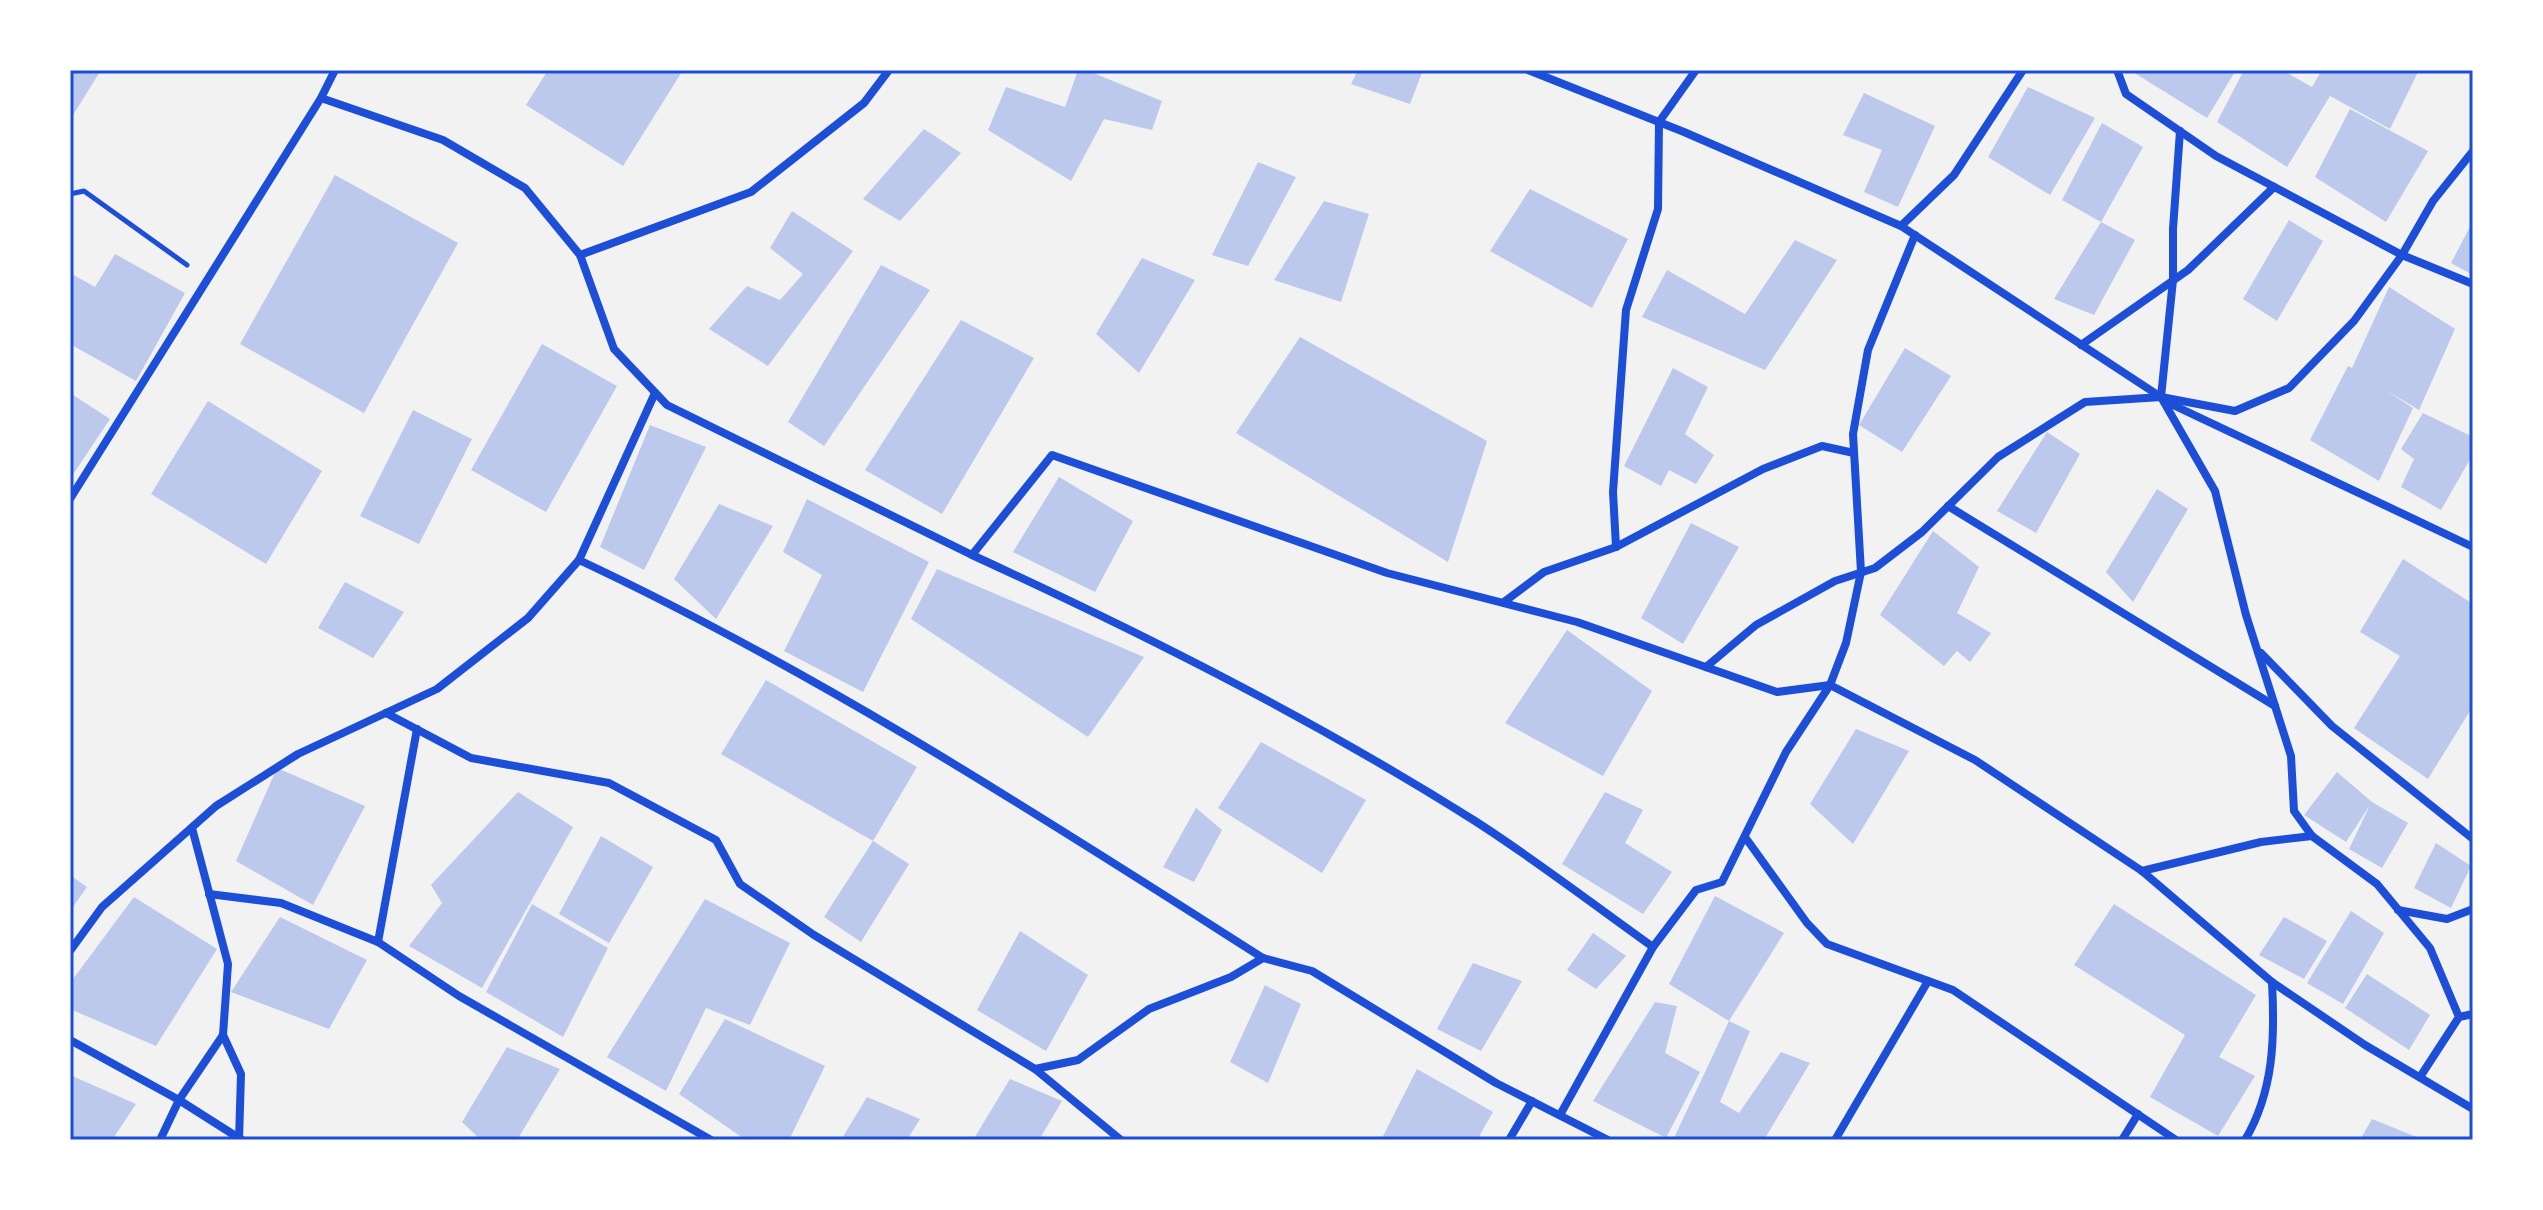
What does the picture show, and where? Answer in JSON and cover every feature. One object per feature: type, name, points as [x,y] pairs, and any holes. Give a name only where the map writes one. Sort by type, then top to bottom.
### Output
[{"type":"street","points":[[70,499],[321,98],[335,70]]},
{"type":"street","points":[[580,255],[751,192],[864,103],[889,70]]},
{"type":"street","points":[[1528,70],[1659,122],[1901,226],[2161,397],[2473,547]]},
{"type":"street","points":[[1616,547],[1613,492],[1626,310],[1658,209],[1659,122],[1696,70]]},
{"type":"street","points":[[1901,226],[1954,175],[2023,70]]},
{"type":"street","points":[[2117,70],[2126,94],[2216,156],[2402,255],[2473,284]]},
{"type":"street","points":[[321,98],[443,140],[525,188],[580,255],[614,349],[667,405],[1220,676],[1366,755],[1477,823],[1653,947]]},
{"type":"street","points":[[2180,131],[2173,280],[2161,397],[2215,491],[2257,649],[2291,756],[2294,811],[2312,836],[2377,884],[2430,948],[2459,1017]]},
{"type":"street","points":[[1706,667],[1756,625],[1835,581],[1875,568],[1910,541],[1998,457],[2085,402],[2161,397],[2235,411],[2289,388],[2354,321],[2402,255],[2433,201],[2473,151]]},
{"type":"street","points":[[2081,345],[2173,280],[2274,187]]},
{"type":"street","points":[[1560,1115],[1653,947],[1696,890],[1722,882],[1786,752],[1830,685],[1846,643],[1861,572],[1853,434],[1868,350],[1915,235]]},
{"type":"street","points":[[70,951],[102,907],[216,806],[298,754],[437,689],[528,618],[579,560],[655,393]]},
{"type":"street","points":[[1504,602],[1544,572],[1616,547],[1704,498],[1792,458],[1822,446],[1854,453]]},
{"type":"street","points":[[972,555],[1052,455],[1387,573],[1577,622],[1777,692],[1830,685],[1975,760],[2142,871],[2272,982],[2473,1109]]},
{"type":"street","points":[[1948,506],[2275,707]]},
{"type":"street","points":[[579,560],[673,604],[853,703],[1001,791],[1263,958],[1312,971],[1377,1013],[1532,1101],[1608,1140]]},
{"type":"street","points":[[2257,649],[2332,726],[2473,839]]},
{"type":"street","points":[[386,713],[471,758],[609,783],[716,840],[740,884],[814,935],[1035,1069],[1121,1140]]},
{"type":"street","points":[[378,942],[417,729]]},
{"type":"street","points":[[192,828],[228,964],[223,1035],[241,1074],[240,1139]]},
{"type":"street","points":[[2142,871],[2218,851],[2312,836]]},
{"type":"street","points":[[1745,837],[1807,923],[1827,944],[1953,990],[2176,1140]]},
{"type":"street","points":[[209,894],[281,903],[378,942],[459,996],[711,1140]]},
{"type":"street","points":[[2397,909],[2447,919],[2473,909]]},
{"type":"street","points":[[1035,1069],[1078,1060],[1149,1009],[1231,977],[1263,958]]},
{"type":"street","points":[[1835,1140],[1928,981]]},
{"type":"street","points":[[2245,1140],[2261,1114],[2275,1038],[2272,982]]},
{"type":"street","points":[[2420,1077],[2459,1017],[2473,1014]]},
{"type":"street","points":[[160,1140],[179,1100],[223,1035]]},
{"type":"street","points":[[70,1040],[179,1100],[240,1139]]},
{"type":"street","points":[[1509,1140],[1532,1101]]},
{"type":"street","points":[[2122,1140],[2138,1114]]},
{"type":"path","points":[[70,194],[84,191],[207,280]]},
{"type":"building","points":[[70,70],[101,70],[70,120]]},
{"type":"building","points":[[548,70],[683,70],[623,166],[526,105]]},
{"type":"building","points":[[1078,70],[1086,70],[1162,101],[1152,130],[1104,119],[1071,181],[988,130],[1006,87],[1065,107]]},
{"type":"building","points":[[1358,70],[1423,70],[1410,104],[1351,84]]},
{"type":"building","points":[[2138,70],[2236,70],[2207,118],[2136,74]]},
{"type":"building","points":[[2244,70],[2282,70],[2312,87],[2322,70],[2419,70],[2390,129],[2330,96],[2287,167],[2217,122]]},
{"type":"building","points":[[2028,87],[2095,118],[2050,195],[1988,157]]},
{"type":"building","points":[[1864,93],[1935,126],[1898,207],[1864,192],[1882,150],[1843,135]]},
{"type":"building","points":[[2350,109],[2428,151],[2386,222],[2315,177]]},
{"type":"building","points":[[2102,123],[2143,147],[2101,222],[2062,200]]},
{"type":"building","points":[[924,129],[961,153],[900,221],[863,199]]},
{"type":"building","points":[[1258,162],[1296,177],[1248,266],[1212,255]]},
{"type":"building","points":[[335,175],[458,243],[364,413],[240,344]]},
{"type":"building","points":[[1530,189],[1628,239],[1592,308],[1490,251]]},
{"type":"building","points":[[1324,201],[1369,214],[1341,302],[1274,280]]},
{"type":"building","points":[[792,211],[853,251],[768,366],[709,329],[747,286],[780,300],[803,274],[770,248]]},
{"type":"building","points":[[2289,220],[2323,241],[2277,321],[2243,299]]},
{"type":"building","points":[[2473,221],[2473,275],[2451,263]]},
{"type":"building","points":[[2101,222],[2135,240],[2094,315],[2054,299]]},
{"type":"building","points":[[1795,240],[1837,260],[1765,370],[1642,317],[1667,270],[1745,314]]},
{"type":"building","points":[[115,254],[185,293],[136,381],[70,344],[70,273],[95,287]]},
{"type":"building","points":[[1142,258],[1195,280],[1139,373],[1096,334]]},
{"type":"building","points":[[881,265],[930,290],[824,446],[788,422]]},
{"type":"building","points":[[2389,287],[2455,329],[2419,410],[2384,389],[2413,408],[2379,481],[2310,440],[2348,366],[2352,368]]},
{"type":"building","points":[[961,320],[1034,358],[942,514],[865,470]]},
{"type":"building","points":[[1300,337],[1487,441],[1448,562],[1236,433]]},
{"type":"building","points":[[542,344],[617,386],[546,512],[471,470]]},
{"type":"building","points":[[1905,348],[1951,376],[1902,452],[1859,425]]},
{"type":"building","points":[[1673,368],[1708,387],[1685,434],[1714,455],[1696,484],[1669,470],[1661,486],[1624,466]]},
{"type":"building","points":[[70,393],[110,419],[70,479]]},
{"type":"building","points":[[208,401],[322,471],[266,564],[151,494]]},
{"type":"building","points":[[413,410],[472,439],[419,544],[360,516]]},
{"type":"building","points":[[2423,413],[2473,437],[2473,454],[2441,510],[2401,487],[2414,459],[2401,449]]},
{"type":"building","points":[[650,425],[706,447],[644,570],[600,547]]},
{"type":"building","points":[[2047,432],[2080,454],[2036,533],[1997,511]]},
{"type":"building","points":[[1059,477],[1133,521],[1095,592],[1013,552]]},
{"type":"building","points":[[2157,489],[2188,509],[2133,602],[2106,572]]},
{"type":"building","points":[[807,499],[929,562],[863,692],[784,651],[822,575],[783,552]]},
{"type":"building","points":[[719,504],[773,526],[716,619],[674,579]]},
{"type":"building","points":[[1691,523],[1739,547],[1683,644],[1641,618]]},
{"type":"building","points":[[1933,531],[1979,567],[1957,613],[1991,633],[1970,662],[1957,651],[1944,666],[1880,615]]},
{"type":"building","points":[[2403,559],[2473,604],[2473,706],[2428,779],[2354,728],[2400,656],[2360,632]]},
{"type":"building","points":[[937,569],[1144,657],[1088,737],[911,619]]},
{"type":"building","points":[[345,582],[404,612],[373,658],[318,628]]},
{"type":"building","points":[[1567,630],[1652,691],[1603,776],[1505,723]]},
{"type":"building","points":[[766,680],[917,767],[873,841],[721,754]]},
{"type":"building","points":[[1856,729],[1909,751],[1853,844],[1810,804]]},
{"type":"building","points":[[1261,742],[1366,800],[1322,873],[1218,808]]},
{"type":"building","points":[[277,768],[365,806],[313,905],[236,861]]},
{"type":"building","points":[[2337,772],[2372,802],[2408,823],[2382,868],[2349,849],[2370,805],[2346,842],[2304,815]]},
{"type":"building","points":[[518,792],[573,827],[482,988],[409,946],[442,903],[431,885]]},
{"type":"building","points":[[1605,792],[1643,810],[1625,843],[1672,872],[1643,914],[1562,864]]},
{"type":"building","points":[[1196,808],[1222,830],[1194,882],[1163,867]]},
{"type":"building","points":[[601,836],[653,867],[609,943],[559,914]]},
{"type":"building","points":[[873,841],[909,864],[861,942],[824,917]]},
{"type":"building","points":[[2436,843],[2471,866],[2451,908],[2414,888]]},
{"type":"building","points":[[70,875],[87,887],[70,911]]},
{"type":"building","points":[[1715,896],[1784,933],[1729,1021],[1669,984]]},
{"type":"building","points":[[134,897],[217,949],[156,1046],[70,1009],[70,983]]},
{"type":"building","points":[[705,899],[790,943],[750,1025],[706,1008],[666,1091],[607,1057]]},
{"type":"building","points":[[532,904],[608,948],[563,1037],[486,992]]},
{"type":"building","points":[[2114,904],[2256,995],[2219,1057],[2255,1076],[2218,1136],[2150,1097],[2185,1035],[2074,965]]},
{"type":"building","points":[[2351,911],[2384,933],[2343,1004],[2307,983]]},
{"type":"building","points":[[280,917],[367,960],[329,1029],[231,992]]},
{"type":"building","points":[[2284,917],[2327,941],[2304,979],[2259,955]]},
{"type":"building","points":[[1020,931],[1088,975],[1046,1051],[977,1010]]},
{"type":"building","points":[[1593,933],[1626,956],[1596,989],[1567,970]]},
{"type":"building","points":[[1473,963],[1522,981],[1481,1051],[1437,1029]]},
{"type":"building","points":[[2367,974],[2430,1015],[2409,1050],[2345,1008]]},
{"type":"building","points":[[1265,985],[1301,1004],[1268,1083],[1230,1062]]},
{"type":"building","points":[[1655,1002],[1677,1006],[1665,1053],[1700,1072],[1666,1138],[1593,1101]]},
{"type":"building","points":[[725,1019],[825,1066],[789,1140],[746,1140],[679,1094]]},
{"type":"building","points":[[1729,1021],[1750,1031],[1720,1102],[1739,1113],[1781,1052],[1810,1063],[1764,1140],[1673,1140]]},
{"type":"building","points":[[507,1047],[560,1069],[517,1140],[481,1140],[462,1122]]},
{"type":"building","points":[[1417,1069],[1493,1112],[1477,1140],[1381,1140]]},
{"type":"building","points":[[70,1075],[136,1104],[112,1140],[70,1140]]},
{"type":"building","points":[[1010,1079],[1062,1101],[1039,1140],[973,1140]]},
{"type":"building","points":[[867,1097],[920,1119],[907,1140],[841,1140]]},
{"type":"building","points":[[2372,1119],[2424,1140],[2360,1140]]}]
